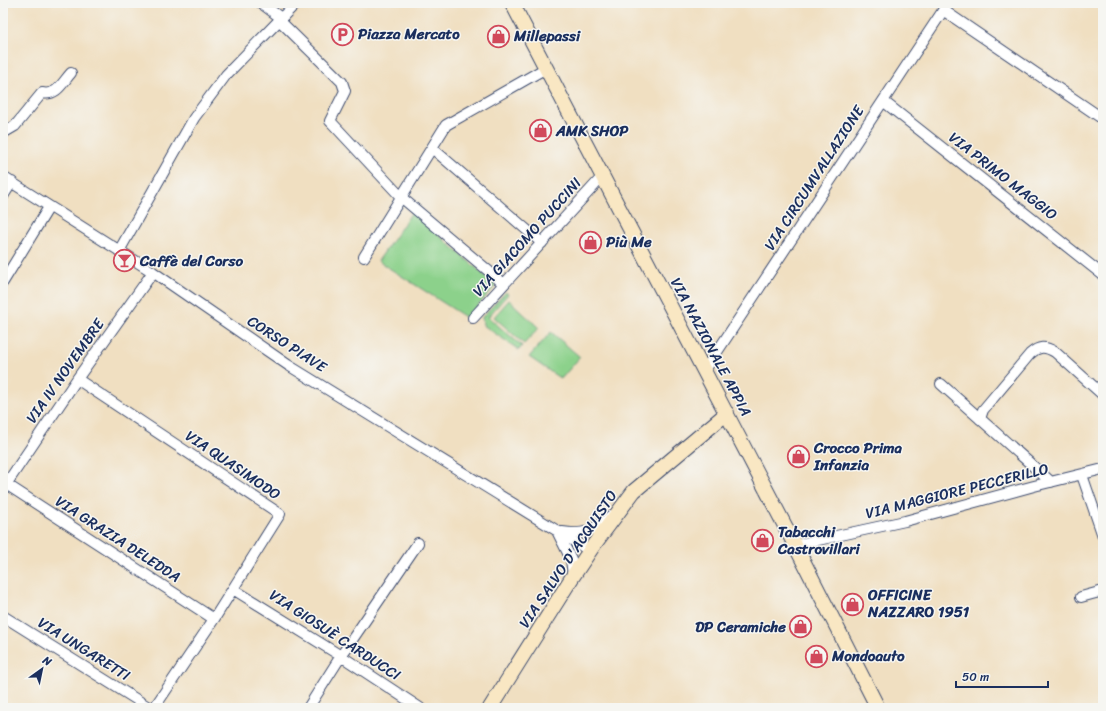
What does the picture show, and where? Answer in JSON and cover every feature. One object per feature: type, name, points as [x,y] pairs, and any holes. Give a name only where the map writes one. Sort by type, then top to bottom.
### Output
[{"type":"main road","name":"VIA NAZIONALE APPIA","points":[[512,3],[727,413],[878,708]]},
{"type":"main road","name":"VIA SALVO D'ACQUISTO","points":[[490,708],[573,576],[634,491],[727,413]]},
{"type":"street","points":[[261,3],[280,19],[342,82],[345,91],[330,121],[401,197],[504,284]]},
{"type":"street","points":[[118,251],[194,118],[226,75],[296,3]]},
{"type":"street","points":[[945,6],[1103,119]]},
{"type":"street","name":"VIA CIRCUMVALLAZIONE","points":[[704,370],[945,6]]},
{"type":"street","points":[[364,257],[446,125],[546,68]]},
{"type":"street","points":[[3,133],[15,126],[42,93],[48,94],[55,92],[71,73]]},
{"type":"street","name":"VIA PRIMO MAGGIO","points":[[883,101],[1103,275]]},
{"type":"street","points":[[432,148],[542,243]]},
{"type":"street","name":"VIA GIACOMO PUCCINI","points":[[474,318],[603,176]]},
{"type":"street","points":[[3,196],[7,180]]},
{"type":"street","name":"CORSO PIAVE","points":[[7,180],[153,272],[288,365],[590,551]]},
{"type":"street","points":[[3,282],[49,207]]},
{"type":"street","name":"VIA IV NOVEMBRE","points":[[5,487],[77,379],[153,272]]},
{"type":"street","points":[[980,419],[983,410],[1030,354],[1040,347],[1048,348],[1055,352],[1103,394]]},
{"type":"street","name":"VIA QUASIMODO","points":[[77,379],[280,514],[214,619],[154,708]]},
{"type":"street","points":[[941,384],[1051,482]]},
{"type":"street","name":"VIA MAGGIORE PECCERILLO","points":[[795,545],[905,521],[1051,482],[1103,470]]},
{"type":"street","points":[[1082,475],[1103,536]]},
{"type":"street","name":"VIA GRAZIA DELEDDA","points":[[5,487],[214,619]]},
{"type":"street","name":"CORSO PIAVE","points":[[557,531],[577,534],[589,531],[604,521],[624,504]]},
{"type":"street","points":[[557,531],[571,559],[573,576]]},
{"type":"street","points":[[308,708],[341,656],[418,543]]},
{"type":"street","name":"VIA GIOSUÈ CARDUCCI","points":[[233,589],[341,656],[420,708]]},
{"type":"street","points":[[1082,597],[1103,591]]},
{"type":"street","name":"VIA UNGARETTI","points":[[3,616],[150,708]]},
{"type":"green space","points":[[412,212],[496,285],[467,318],[378,261]]},
{"type":"green space","points":[[506,292],[508,294],[488,317],[522,346],[519,350],[483,325],[482,317]]},
{"type":"green space","points":[[509,300],[539,328],[524,344],[494,317]]},
{"type":"green space","points":[[551,332],[580,357],[561,379],[529,357]]},
{"type":"place","name":"Piazza Mercato","points":[[343,34]]},
{"type":"place","name":"Millepassi","points":[[498,36]]},
{"type":"place","name":"AMK SHOP","points":[[541,131]]},
{"type":"place","name":"Più Me","points":[[591,242]]},
{"type":"place","name":"Caffè del Corso","points":[[125,261]]},
{"type":"place","name":"Crocco Prima Infanzia","points":[[798,457]]},
{"type":"place","name":"Tabacchi Castrovillari","points":[[763,541]]},
{"type":"place","name":"OFFICINE NAZZARO 1951","points":[[852,604]]},
{"type":"place","name":"DP Ceramiche","points":[[801,627]]},
{"type":"place","name":"Mondoauto","points":[[817,656]]}]
